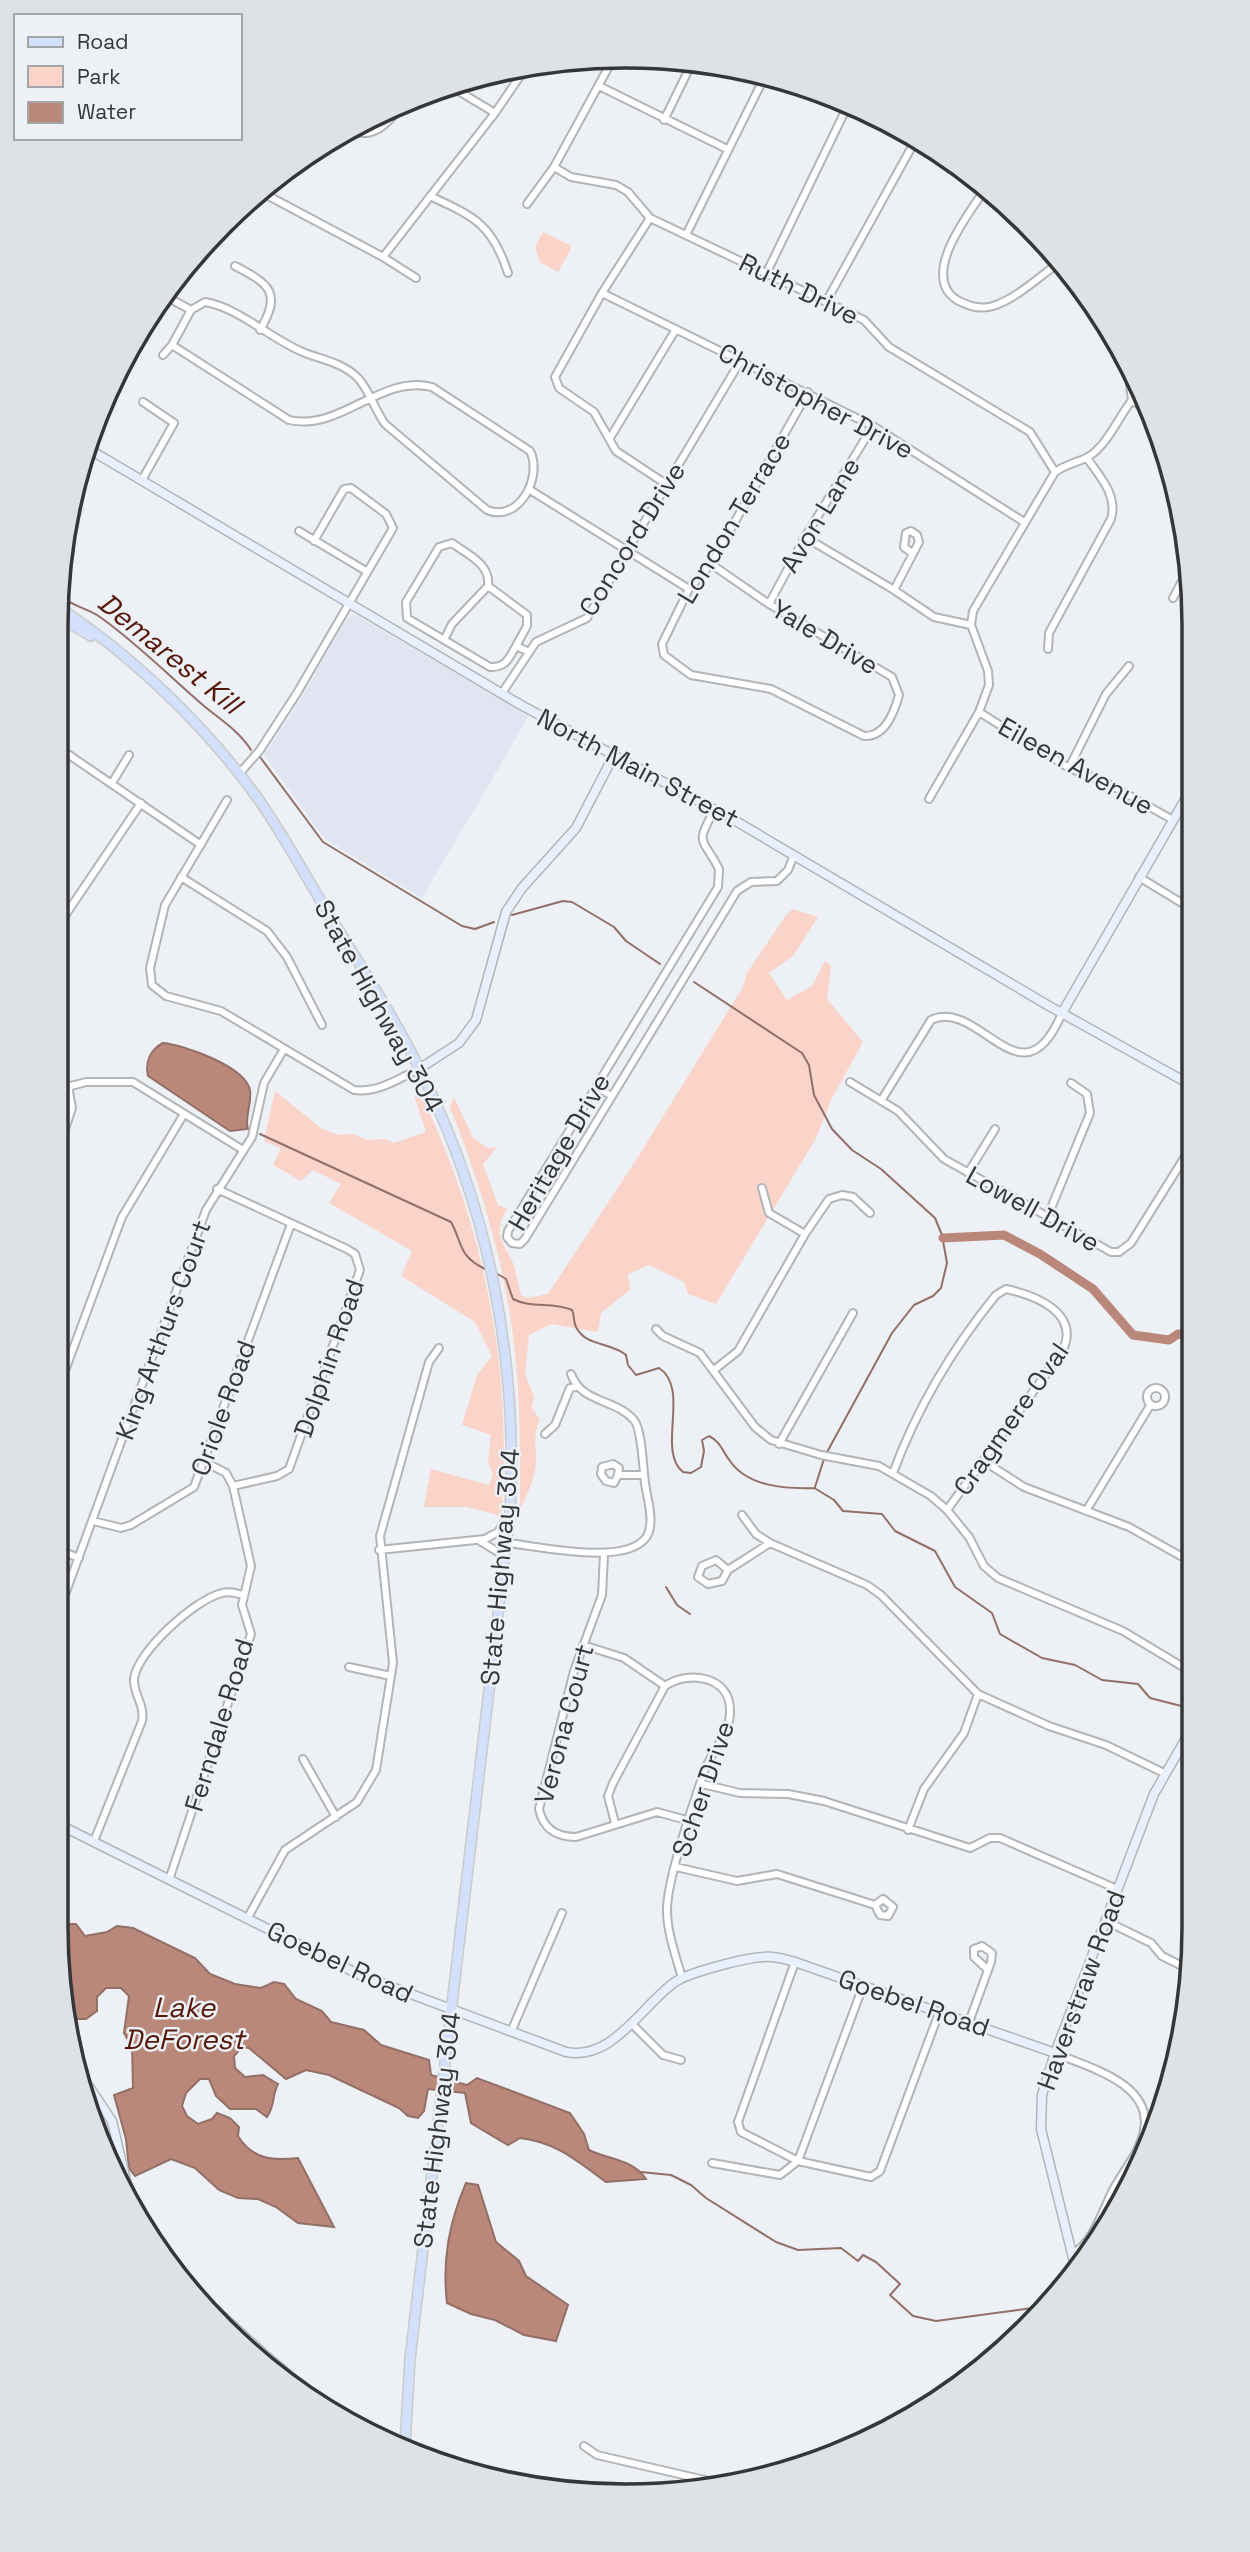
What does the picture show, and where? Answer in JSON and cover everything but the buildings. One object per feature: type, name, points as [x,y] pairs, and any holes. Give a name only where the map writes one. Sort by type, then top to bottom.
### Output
[{"type":"main road","name":"State Highway 304","points":[[68,615],[178,706],[239,774],[284,839],[419,1069],[461,1165],[494,1279],[510,1393],[510,1513],[409,2372],[405,2438]]},
{"type":"main road","name":"State Highway 304","points":[[68,622],[102,641]]},
{"type":"street","points":[[527,204],[554,167],[608,68]]},
{"type":"street","points":[[664,120],[688,72]]},
{"type":"street","points":[[383,257],[495,113],[518,79]]},
{"type":"street","points":[[686,235],[760,85]]},
{"type":"street","points":[[599,86],[727,149]]},
{"type":"street","points":[[462,93],[495,113]]},
{"type":"street","points":[[767,272],[844,114]]},
{"type":"street","points":[[366,133],[376,132],[384,124]]},
{"type":"street","points":[[826,302],[911,148]]},
{"type":"street","name":"Ruth Drive","points":[[554,167],[571,177],[616,185],[628,192],[650,218],[864,320],[889,346],[1030,432],[1055,472]]},
{"type":"street","points":[[430,196],[483,223],[499,246],[508,272]]},
{"type":"street","points":[[980,196],[967,216],[944,262],[941,274],[951,296],[966,305],[992,307],[1052,267]]},
{"type":"street","points":[[270,197],[383,257],[416,278]]},
{"type":"street","points":[[650,218],[602,293],[555,377],[559,388],[594,412],[616,451],[666,484]]},
{"type":"street","points":[[235,266],[260,279],[273,300],[271,311],[260,330]]},
{"type":"street","name":"Christopher Drive","points":[[602,293],[873,426],[1024,522]]},
{"type":"street","points":[[173,300],[191,310]]},
{"type":"street","points":[[163,355],[172,345],[191,310],[205,302],[219,304],[260,330],[304,352],[343,366],[360,380],[369,400],[385,425],[487,510],[499,513],[512,509],[530,490],[535,470],[530,451],[432,387],[418,383],[404,385],[369,400],[321,421],[305,424],[289,420],[172,345]]},
{"type":"street","points":[[610,438],[676,329]]},
{"type":"street","name":"Concord Drive","points":[[502,693],[527,651],[546,636],[581,623],[587,618],[741,360]]},
{"type":"street","name":"London Terrace","points":[[662,644],[689,589],[711,564],[808,392]]},
{"type":"street","points":[[929,799],[979,712],[989,685],[988,671],[971,625],[978,598],[1055,472],[1069,463],[1087,458],[1105,440],[1132,400],[1131,395]]},
{"type":"street","points":[[142,480],[174,423],[143,402]]},
{"type":"street","name":"Avon Lane","points":[[769,604],[805,537],[873,426]]},
{"type":"street","name":"North Main Street","points":[[96,453],[502,693],[715,809],[1062,1013],[1182,1080]]},
{"type":"street","points":[[1048,649],[1049,634],[1115,507],[1113,497],[1087,458]]},
{"type":"street","points":[[239,774],[260,750],[297,693],[393,528],[386,514],[351,488],[344,489],[314,541]]},
{"type":"street","points":[[530,490],[689,589]]},
{"type":"street","points":[[299,531],[366,571]]},
{"type":"street","points":[[805,537],[934,617],[971,625]]},
{"type":"street","points":[[444,640],[452,624],[488,586],[489,576],[485,568],[452,543],[439,547],[404,610],[407,618],[444,640],[491,667],[500,668],[506,663],[527,626],[527,615],[488,586]]},
{"type":"street","points":[[894,590],[912,553]]},
{"type":"street","name":"Yale Drive","points":[[662,644],[664,655],[691,674],[771,689],[864,736],[874,737],[882,731],[899,695],[892,677],[769,604],[711,564]]},
{"type":"street","points":[[1173,598],[1180,584]]},
{"type":"street","points":[[516,646],[527,651]]},
{"type":"street","points":[[1069,768],[1106,694],[1129,666]]},
{"type":"street","name":"Eileen Avenue","points":[[979,712],[1069,768],[1107,783],[1173,820]]},
{"type":"street","points":[[68,754],[201,845]]},
{"type":"street","points":[[112,783],[129,755]]},
{"type":"street","points":[[227,800],[161,915],[150,968],[152,985],[166,996],[221,1011],[354,1090],[365,1091],[386,1086],[419,1069],[459,1043],[476,1020],[506,912],[522,888],[576,828],[614,755]]},
{"type":"street","points":[[68,911],[141,803]]},
{"type":"street","points":[[881,1101],[931,1020],[939,1016],[958,1020],[1009,1049],[1027,1053],[1044,1043],[1182,806]]},
{"type":"street","name":"Heritage Drive","points":[[715,809],[704,830],[702,841],[719,869],[720,880],[508,1231],[507,1237],[512,1243],[520,1244],[525,1239],[739,888],[751,882],[772,883],[779,879],[788,870],[794,854]]},
{"type":"street","points":[[181,877],[267,931],[287,957],[322,1025]]},
{"type":"street","points":[[1139,877],[1182,903]]},
{"type":"street","points":[[668,968],[684,977]]},
{"type":"street","name":"King Arthurs Court","points":[[68,1587],[206,1210],[254,1132],[264,1083],[284,1049]]},
{"type":"street","points":[[68,1120],[72,1108],[68,1087],[104,1081],[133,1082],[243,1150]]},
{"type":"street","name":"Lowell Drive","points":[[850,1082],[898,1111],[936,1154],[1103,1250],[1119,1252],[1131,1243],[1182,1161]]},
{"type":"street","points":[[1047,1218],[1090,1113],[1087,1094],[1071,1083]]},
{"type":"street","points":[[596,1087],[612,1096]]},
{"type":"street","points":[[68,1363],[122,1217],[184,1114]]},
{"type":"street","points":[[968,1172],[995,1129]]},
{"type":"street","points":[[762,1188],[769,1213],[805,1234]]},
{"type":"street","name":"Dolphin Road","points":[[217,1189],[355,1254],[359,1262],[359,1278],[289,1469],[277,1476],[233,1486]]},
{"type":"street","points":[[713,1370],[738,1351],[805,1234],[830,1199],[842,1195],[853,1197],[870,1213]]},
{"type":"street","name":"Oriole Road","points":[[93,1521],[121,1528],[131,1525],[190,1491],[291,1224]]},
{"type":"street","name":"Cragmere Oval","points":[[893,1473],[911,1424],[925,1399],[988,1305],[1006,1289],[1020,1292],[1062,1315],[1067,1324],[1069,1338],[985,1462],[947,1510]]},
{"type":"street","points":[[779,1444],[853,1314]]},
{"type":"street","points":[[656,1329],[663,1336],[690,1346],[713,1370],[755,1427],[779,1444],[879,1466],[893,1473],[947,1510],[969,1537],[984,1566],[998,1578],[1122,1631],[1182,1666]]},
{"type":"street","points":[[247,1919],[285,1850],[357,1802],[371,1782],[391,1676],[393,1651],[379,1549],[382,1524],[429,1362],[439,1348]]},
{"type":"street","points":[[571,1374],[576,1387]]},
{"type":"street","points":[[507,1543],[604,1555],[637,1545],[649,1528],[644,1475],[633,1419],[576,1387],[570,1388],[555,1424],[545,1434]]},
{"type":"street","points":[[1086,1511],[1151,1404]]},
{"type":"street","points":[[203,1461],[226,1473],[233,1486]]},
{"type":"street","points":[[985,1462],[1024,1487],[1129,1527],[1182,1557]]},
{"type":"street","points":[[618,1475],[644,1475]]},
{"type":"street","name":"Ferndale Road","points":[[169,1880],[251,1634],[244,1614],[243,1595],[251,1566],[233,1486]]},
{"type":"street","points":[[379,1549],[474,1540],[494,1535],[510,1513]]},
{"type":"street","points":[[742,1515],[756,1534],[770,1544],[867,1585],[881,1595],[978,1694],[1049,1726],[1106,1745],[1164,1773]]},
{"type":"street","points":[[474,1540],[506,1557]]},
{"type":"street","points":[[728,1570],[716,1560],[702,1566],[698,1577],[708,1584],[722,1581],[728,1570],[770,1544]]},
{"type":"street","points":[[68,1554],[79,1558]]},
{"type":"street","name":"Verona Court","points":[[604,1555],[602,1595],[583,1644],[539,1809],[541,1819],[551,1831],[564,1837],[576,1837],[657,1812],[690,1821]]},
{"type":"street","points":[[93,1841],[142,1721],[143,1705],[134,1679],[142,1662],[175,1623],[205,1602],[223,1592],[243,1595]]},
{"type":"street","points":[[583,1644],[624,1658],[665,1686],[608,1796],[615,1823]]},
{"type":"street","points":[[349,1667],[391,1676]]},
{"type":"street","name":"Scher Drive","points":[[665,1686],[676,1678],[699,1676],[722,1689],[728,1699],[728,1724],[705,1770],[676,1867],[667,1910],[668,1927],[682,1978]]},
{"type":"street","points":[[908,1830],[924,1789],[964,1733],[978,1694]]},
{"type":"street","name":"Haverstraw Road","points":[[1073,2258],[1041,2129],[1042,2095],[1116,1889],[1164,1773],[1182,1744]]},
{"type":"street","points":[[303,1759],[336,1817]]},
{"type":"street","points":[[702,1784],[740,1793],[788,1794],[824,1801],[970,1848],[990,1838],[1000,1838],[1116,1889]]},
{"type":"street","name":"Goebel Road","points":[[68,1829],[360,1975],[511,2032],[583,2055],[599,2048],[632,2024],[682,1978],[761,1957],[777,1957],[795,1962],[1055,2053]]},
{"type":"street","points":[[676,1867],[737,1881],[764,1875],[789,1876],[875,1905]]},
{"type":"street","points":[[511,2032],[562,1913]]},
{"type":"street","points":[[1106,1921],[1151,1943],[1162,1956],[1181,1965]]},
{"type":"street","points":[[795,1962],[738,2113],[741,2132],[798,2161],[871,2176],[880,2171],[939,2013]]},
{"type":"street","points":[[970,2022],[988,1969]]},
{"type":"street","points":[[712,2163],[780,2175],[798,2161],[863,1986]]},
{"type":"street","points":[[632,2024],[663,2054],[681,2060]]},
{"type":"street","points":[[1055,2053],[1122,2083],[1139,2100],[1145,2122],[1144,2128]]},
{"type":"street","points":[[93,2089],[112,2121],[122,2165]]},
{"type":"street","points":[[1106,2207],[1124,2172]]},
{"type":"street","points":[[1072,2254],[1079,2249]]},
{"type":"street","points":[[584,2446],[597,2455],[699,2479]]},
{"type":"shaded area","points":[[81,505],[86,508],[78,521]]},
{"type":"shaded area","points":[[354,614],[529,716],[422,898],[325,839],[264,755],[296,707],[347,618]]},
{"type":"green space","points":[[543,232],[570,245],[571,249],[558,272],[540,262],[535,247]]},
{"type":"green space","points":[[793,909],[818,917],[793,956],[769,973],[787,1000],[812,986],[825,961],[831,966],[827,999],[863,1042],[831,1100],[815,1140],[716,1304],[688,1294],[684,1282],[649,1265],[628,1274],[630,1290],[601,1313],[598,1332],[551,1324],[529,1335],[525,1374],[534,1397],[532,1408],[540,1420],[536,1435],[535,1472],[520,1509],[520,1431],[511,1322],[491,1228],[450,1107],[454,1097],[473,1138],[488,1148],[497,1147],[483,1164],[498,1205],[507,1209],[500,1224],[500,1236],[514,1265],[521,1295],[528,1298],[548,1294],[638,1157],[743,987],[747,973],[786,915]]},
{"type":"green space","points":[[415,1083],[459,1186],[488,1294],[502,1405],[504,1461],[501,1516],[467,1507],[424,1507],[431,1469],[489,1485],[493,1475],[488,1462],[491,1435],[462,1425],[477,1375],[492,1356],[475,1322],[401,1276],[412,1251],[329,1203],[341,1184],[313,1170],[301,1181],[273,1165],[281,1148],[264,1141],[275,1091],[322,1129],[339,1135],[353,1134],[367,1140],[385,1139],[394,1143],[426,1132],[415,1098]]},
{"type":"water","points":[[163,1043],[213,1059],[227,1066],[246,1082],[250,1091],[248,1129],[230,1131],[148,1076],[149,1057]]},
{"type":"water","name":"Lake DeForest","points":[[68,1924],[76,1924],[85,1936],[107,1932],[117,1926],[133,1928],[195,1958],[210,1974],[235,1984],[261,1988],[274,1982],[284,1984],[296,1999],[322,2011],[331,2022],[364,2030],[381,2045],[429,2060],[431,2075],[467,2085],[477,2078],[570,2113],[584,2134],[589,2150],[634,2167],[646,2179],[606,2182],[566,2154],[545,2144],[520,2138],[508,2145],[471,2123],[465,2093],[428,2089],[424,2111],[418,2118],[408,2116],[399,2108],[329,2075],[306,2070],[286,2079],[249,2048],[242,2047],[234,2056],[235,2068],[245,2077],[263,2075],[278,2084],[267,2117],[256,2109],[230,2109],[216,2096],[209,2079],[200,2079],[186,2093],[182,2106],[187,2116],[198,2124],[212,2119],[217,2113],[230,2118],[239,2127],[238,2136],[256,2154],[280,2159],[298,2158],[334,2227],[298,2223],[276,2207],[258,2199],[238,2198],[219,2190],[195,2168],[171,2159],[135,2176],[129,2168],[126,2139],[114,2095],[133,2088],[132,2047],[124,2033],[129,1996],[121,1988],[106,1988],[97,1997],[97,2011],[86,2019],[76,2019],[69,1963]]},
{"type":"water","points":[[466,2183],[478,2185],[496,2242],[519,2261],[526,2276],[568,2305],[556,2341],[524,2335],[495,2320],[471,2314],[447,2303],[445,2272],[448,2242]]},
{"type":"waterway","name":"Demarest Kill","points":[[69,601],[114,627],[235,731],[251,750]]},
{"type":"waterway","name":"Demarest Kill","points":[[260,757],[323,842],[462,926],[475,929],[494,922]]},
{"type":"waterway","name":"Demarest Kill","points":[[512,915],[563,901],[572,902],[614,927],[626,941],[660,964]]},
{"type":"waterway","name":"Demarest Kill","points":[[694,982],[802,1053],[809,1065],[814,1095],[832,1129],[852,1150],[881,1169],[935,1218],[942,1235],[947,1263],[941,1288],[933,1296],[914,1305],[892,1333],[826,1454]]},
{"type":"waterway","points":[[260,1134],[451,1222],[462,1249],[470,1259],[485,1269]]},
{"type":"waterway","points":[[943,1238],[1004,1235],[1040,1254],[1093,1289],[1133,1335],[1169,1340],[1182,1335]]},
{"type":"waterway","points":[[494,1272],[506,1279],[513,1299],[527,1304],[572,1310],[580,1333],[626,1355],[628,1365],[636,1375],[659,1368],[668,1378],[672,1390],[672,1449],[683,1472],[691,1473],[701,1467],[704,1451],[702,1440],[709,1436],[719,1444],[738,1470],[757,1481],[780,1487],[815,1488]]},
{"type":"waterway","name":"Demarest Kill","points":[[815,1487],[824,1459]]},
{"type":"waterway","name":"Demarest Kill","points":[[816,1489],[834,1500],[843,1511],[882,1514],[895,1531],[935,1551],[955,1587],[992,1613],[1000,1634],[1042,1658],[1075,1665],[1102,1680],[1138,1684],[1150,1698],[1182,1706]]},
{"type":"waterway","points":[[666,1587],[677,1605],[690,1614]]},
{"type":"waterway","points":[[641,2172],[671,2175],[691,2185],[706,2198],[776,2242],[798,2250],[841,2248],[858,2261],[863,2255],[876,2262],[900,2284],[890,2295],[913,2316],[936,2321],[1031,2308]]}]
